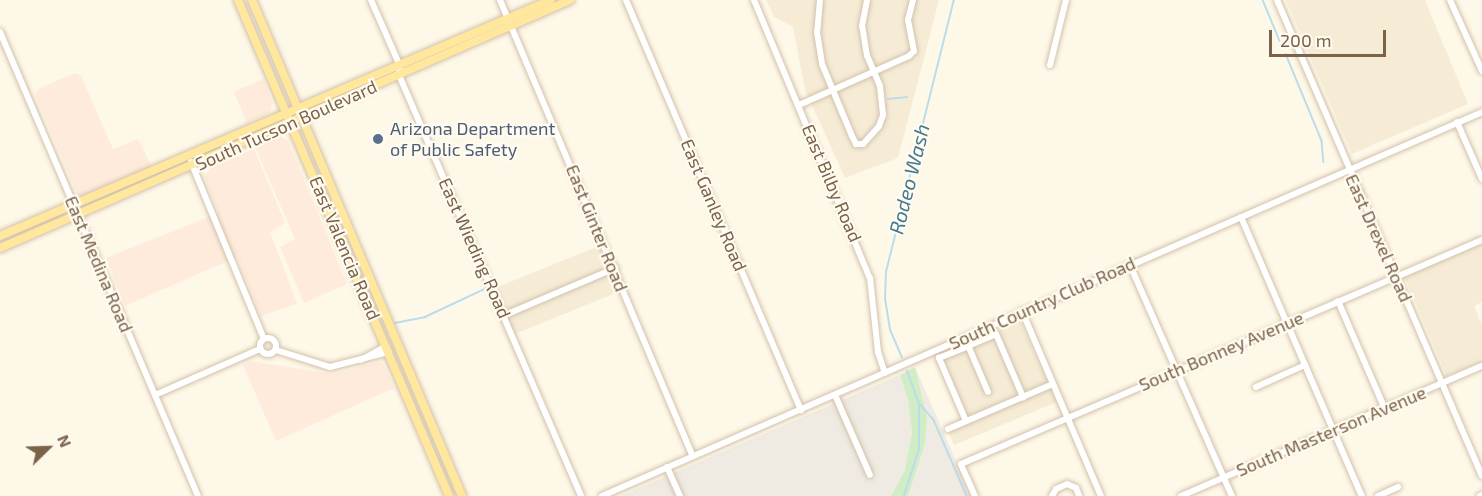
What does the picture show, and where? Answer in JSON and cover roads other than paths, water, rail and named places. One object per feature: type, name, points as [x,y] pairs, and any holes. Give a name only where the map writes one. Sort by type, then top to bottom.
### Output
[{"type":"main road","name":"East Valencia Road","points":[[238,0],[339,232],[449,496]]},
{"type":"main road","name":"East Valencia Road","points":[[252,0],[462,496]]},
{"type":"main road","name":"South Tucson Boulevard","points":[[510,22],[551,0]]},
{"type":"main road","name":"South Tucson Boulevard","points":[[0,236],[298,109],[399,70],[510,22],[570,0]]},
{"type":"main road","points":[[245,14],[255,9]]},
{"type":"main road","name":"South Tucson Boulevard","points":[[0,248],[291,123],[399,70]]},
{"type":"main road","points":[[339,232],[349,228]]},
{"type":"main road","points":[[388,349],[398,345]]},
{"type":"main road","points":[[427,443],[438,439]]},
{"type":"street","name":"East Wieding Road","points":[[371,0],[581,496]]},
{"type":"street","name":"East Ginter Road","points":[[500,0],[693,456]]},
{"type":"street","name":"East Ganley Road","points":[[626,0],[801,410]]},
{"type":"street","name":"East Bilby Road","points":[[754,0],[870,278],[878,352],[885,373]]},
{"type":"street","points":[[820,0],[817,32],[822,64],[856,144],[867,141],[883,114],[880,86],[873,72],[862,26],[867,0]]},
{"type":"street","points":[[799,105],[914,51],[908,20],[913,0]]},
{"type":"street","points":[[1050,65],[1066,0]]},
{"type":"street","name":"East Drexel Road","points":[[1276,0],[1482,476]]},
{"type":"street","points":[[1450,0],[1482,72]]},
{"type":"street","name":"East Medina Road","points":[[0,32],[198,496]]},
{"type":"street","name":"South Country Club Road","points":[[602,496],[1349,168],[1482,112]]},
{"type":"street","points":[[1457,122],[1482,179]]},
{"type":"street","points":[[155,395],[260,349],[264,339],[188,156]]},
{"type":"street","points":[[1241,217],[1362,496]]},
{"type":"street","name":"South Bonney Avenue","points":[[975,496],[961,464],[1396,275],[1482,240]]},
{"type":"street","points":[[1130,265],[1232,496]]},
{"type":"street","points":[[505,315],[615,268]]},
{"type":"street","points":[[1338,301],[1385,408]]},
{"type":"street","points":[[1022,311],[1101,496]]},
{"type":"street","points":[[966,421],[939,358],[996,334],[1023,397]]},
{"type":"street","points":[[964,337],[988,392]]},
{"type":"street","points":[[264,339],[274,340],[276,350]]},
{"type":"street","points":[[260,349],[268,355],[276,350],[330,367],[361,361],[388,349]]},
{"type":"street","points":[[1256,387],[1305,365]]},
{"type":"street","name":"South Masterson Avenue","points":[[1181,496],[1482,366]]},
{"type":"street","points":[[948,429],[1053,384]]},
{"type":"street","points":[[835,395],[870,475]]},
{"type":"street","points":[[667,467],[680,496]]},
{"type":"street","points":[[1052,496],[1056,489],[1066,484],[1076,488],[1079,496]]},
{"type":"street","points":[[1378,496],[1398,487]]},
{"type":"waterway","name":"Rodeo Wash","points":[[902,358],[890,330],[885,299],[886,272],[954,0]]},
{"type":"waterway","points":[[1263,0],[1280,41]]},
{"type":"waterway","points":[[1286,54],[1322,141],[1324,162]]},
{"type":"waterway","points":[[888,99],[907,97]]},
{"type":"waterway","points":[[395,323],[425,317],[487,288]]},
{"type":"waterway","name":"Rodeo Wash","points":[[904,496],[919,449],[919,404],[907,371]]},
{"type":"waterway","points":[[920,404],[934,420],[967,496]]},
{"type":"place","name":"Arizona Department of Public Safety","points":[[378,139]]}]
